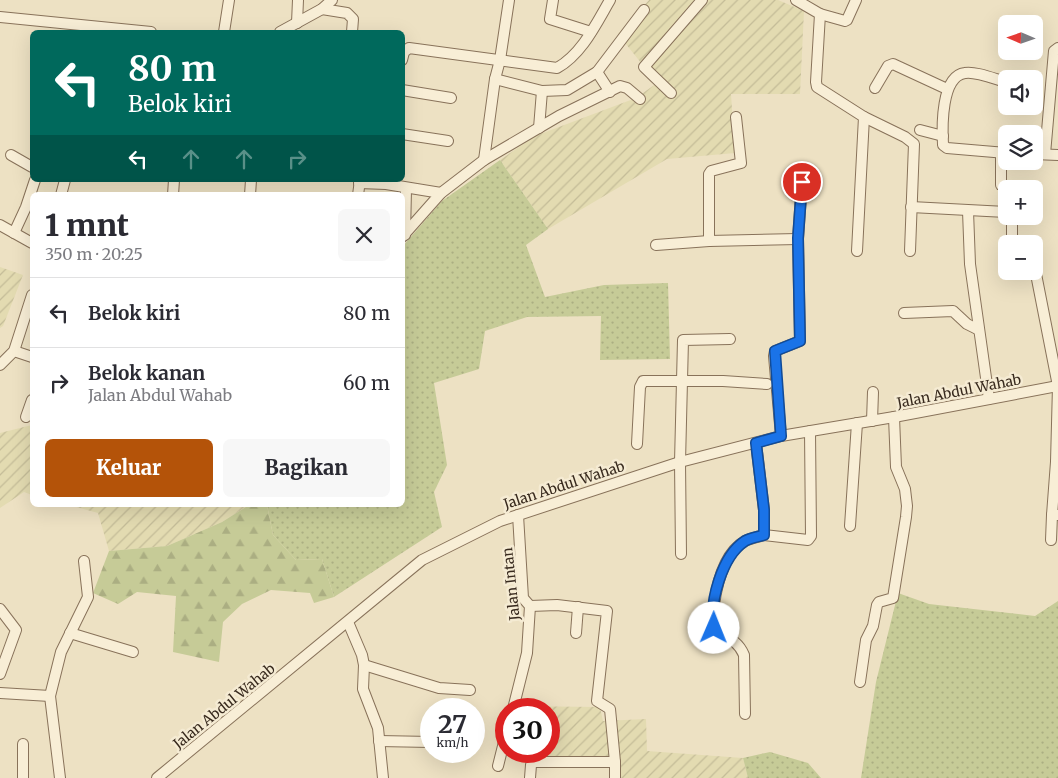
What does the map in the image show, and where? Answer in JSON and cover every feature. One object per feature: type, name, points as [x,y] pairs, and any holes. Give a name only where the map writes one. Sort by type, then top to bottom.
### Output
[{"type":"street","points":[[224,30],[229,0]]},
{"type":"street","points":[[297,23],[298,0]]},
{"type":"street","points":[[284,30],[322,9],[332,0]]},
{"type":"street","points":[[484,160],[495,79],[500,60],[509,0]]},
{"type":"street","points":[[553,0],[545,18],[591,32]]},
{"type":"street","points":[[405,51],[409,48],[557,68],[572,56],[591,32],[610,0]]},
{"type":"street","points":[[671,93],[644,67],[702,0]]},
{"type":"street","points":[[796,0],[820,14],[845,20],[847,20],[856,0]]},
{"type":"street","points":[[322,9],[347,13],[352,19],[352,30]]},
{"type":"street","points":[[495,79],[542,91],[567,90],[597,72],[644,10]]},
{"type":"street","points":[[820,14],[816,85],[864,117],[905,137],[914,144],[910,251]]},
{"type":"street","points":[[0,17],[97,30]]},
{"type":"street","points":[[1058,48],[1054,51],[1045,154],[1058,155]]},
{"type":"street","points":[[875,88],[888,66],[893,64],[947,89]]},
{"type":"street","points":[[597,72],[610,92]]},
{"type":"street","points":[[998,80],[970,73],[962,73],[947,89],[943,136],[943,145],[947,148],[998,152]]},
{"type":"street","points":[[405,235],[441,194],[484,160],[559,116],[620,86],[640,99]]},
{"type":"street","points":[[405,90],[451,98]]},
{"type":"street","points":[[539,128],[542,91]]},
{"type":"street","points":[[709,241],[709,174],[741,163],[736,117]]},
{"type":"street","points":[[856,251],[864,117]]},
{"type":"street","points":[[920,130],[943,136]]},
{"type":"street","points":[[405,134],[448,141]]},
{"type":"street","points":[[11,155],[30,165]]},
{"type":"street","points":[[359,182],[387,182],[406,188],[441,194]]},
{"type":"street","points":[[781,436],[774,356],[775,351],[778,349],[800,341],[798,238],[802,182]]},
{"type":"street","points":[[405,212],[406,188]]},
{"type":"street","points":[[14,233],[30,195]]},
{"type":"street","points":[[911,207],[998,212]]},
{"type":"street","points":[[968,211],[970,264],[989,400]]},
{"type":"street","points":[[0,225],[30,242]]},
{"type":"street","points":[[656,245],[798,238]]},
{"type":"street","points":[[1037,280],[1058,386],[1055,515],[1051,540]]},
{"type":"street","points":[[0,365],[14,351],[30,301]]},
{"type":"street","points":[[904,313],[953,311],[967,324],[978,330]]},
{"type":"street","points":[[680,554],[683,342],[684,339],[730,339]]},
{"type":"street","points":[[14,351],[30,356]]},
{"type":"street","points":[[637,444],[640,383],[646,380],[723,381],[767,384]]},
{"type":"street","name":"Jalan Abdul Wahab","points":[[160,777],[422,560],[481,529],[518,514],[680,462],[781,436],[989,400],[1058,386]]},
{"type":"street","points":[[872,421],[873,392]]},
{"type":"street","points":[[26,417],[30,406]]},
{"type":"street","points":[[860,682],[866,640],[873,626],[877,605],[879,602],[893,598],[906,517],[905,490],[896,467],[894,417]]},
{"type":"street","points":[[850,526],[857,423]]},
{"type":"street","points":[[745,714],[744,655],[741,647],[717,632],[714,628],[713,612],[717,589],[727,560],[745,541],[764,535],[808,540],[811,536],[810,431]]},
{"type":"street","points":[[756,443],[764,510],[764,535]]},
{"type":"street","name":"Jalan Intan","points":[[516,698],[528,646],[530,606],[523,598],[518,514]]},
{"type":"street","points":[[60,778],[50,696],[61,652],[88,596],[84,561]]},
{"type":"street","points":[[530,606],[550,605],[607,611],[598,701],[610,710],[615,778]]},
{"type":"street","points":[[576,633],[578,607]]},
{"type":"street","points":[[0,609],[16,630],[0,674]]},
{"type":"street","points":[[348,622],[362,655],[364,665],[363,689],[378,728],[383,778]]},
{"type":"street","points":[[70,633],[133,652]]},
{"type":"street","points":[[364,665],[439,688],[470,690]]},
{"type":"street","points":[[0,693],[50,696]]},
{"type":"street","points":[[379,741],[420,742]]},
{"type":"street","points":[[23,744],[23,778]]},
{"type":"street","points":[[530,778],[531,765],[534,762],[615,762]]},
{"type":"shaded area","points":[[649,0],[778,0],[804,11],[800,94],[731,94],[735,153],[667,159],[548,229],[500,160],[535,136],[636,98],[657,83],[618,34]]},
{"type":"shaded area","points":[[0,267],[23,275],[3,326],[0,328]]},
{"type":"shaded area","points":[[30,426],[30,494],[24,492],[0,508],[0,433]]},
{"type":"shaded area","points":[[76,507],[246,507],[222,522],[167,546],[109,551],[98,513]]},
{"type":"shaded area","points":[[560,707],[600,707],[603,721],[646,719],[647,751],[743,758],[748,778],[612,778],[611,759],[560,757]]},
{"type":"green space","points":[[500,160],[548,229],[526,245],[545,297],[604,285],[668,283],[670,359],[600,360],[601,316],[527,317],[485,331],[479,369],[434,383],[447,465],[434,492],[442,527],[334,597],[322,559],[296,560],[273,535],[267,507],[405,507],[405,244],[442,201]]},
{"type":"green space","points":[[246,507],[267,507],[273,535],[296,560],[322,559],[334,597],[314,603],[310,593],[271,590],[242,604],[223,622],[219,662],[173,652],[176,596],[137,592],[118,604],[93,593],[109,551],[167,546],[222,522]]},
{"type":"green space","points":[[898,593],[929,604],[1035,616],[1058,601],[1058,778],[861,778],[876,682]]},
{"type":"green space","points":[[770,752],[808,763],[821,778],[748,778],[743,758]]},
{"type":"route","points":[[714,628],[713,612],[717,589],[727,560],[739,545],[751,538],[764,535],[764,510],[756,443],[781,436],[774,356],[775,351],[778,349],[800,341],[798,238],[802,182]]}]
